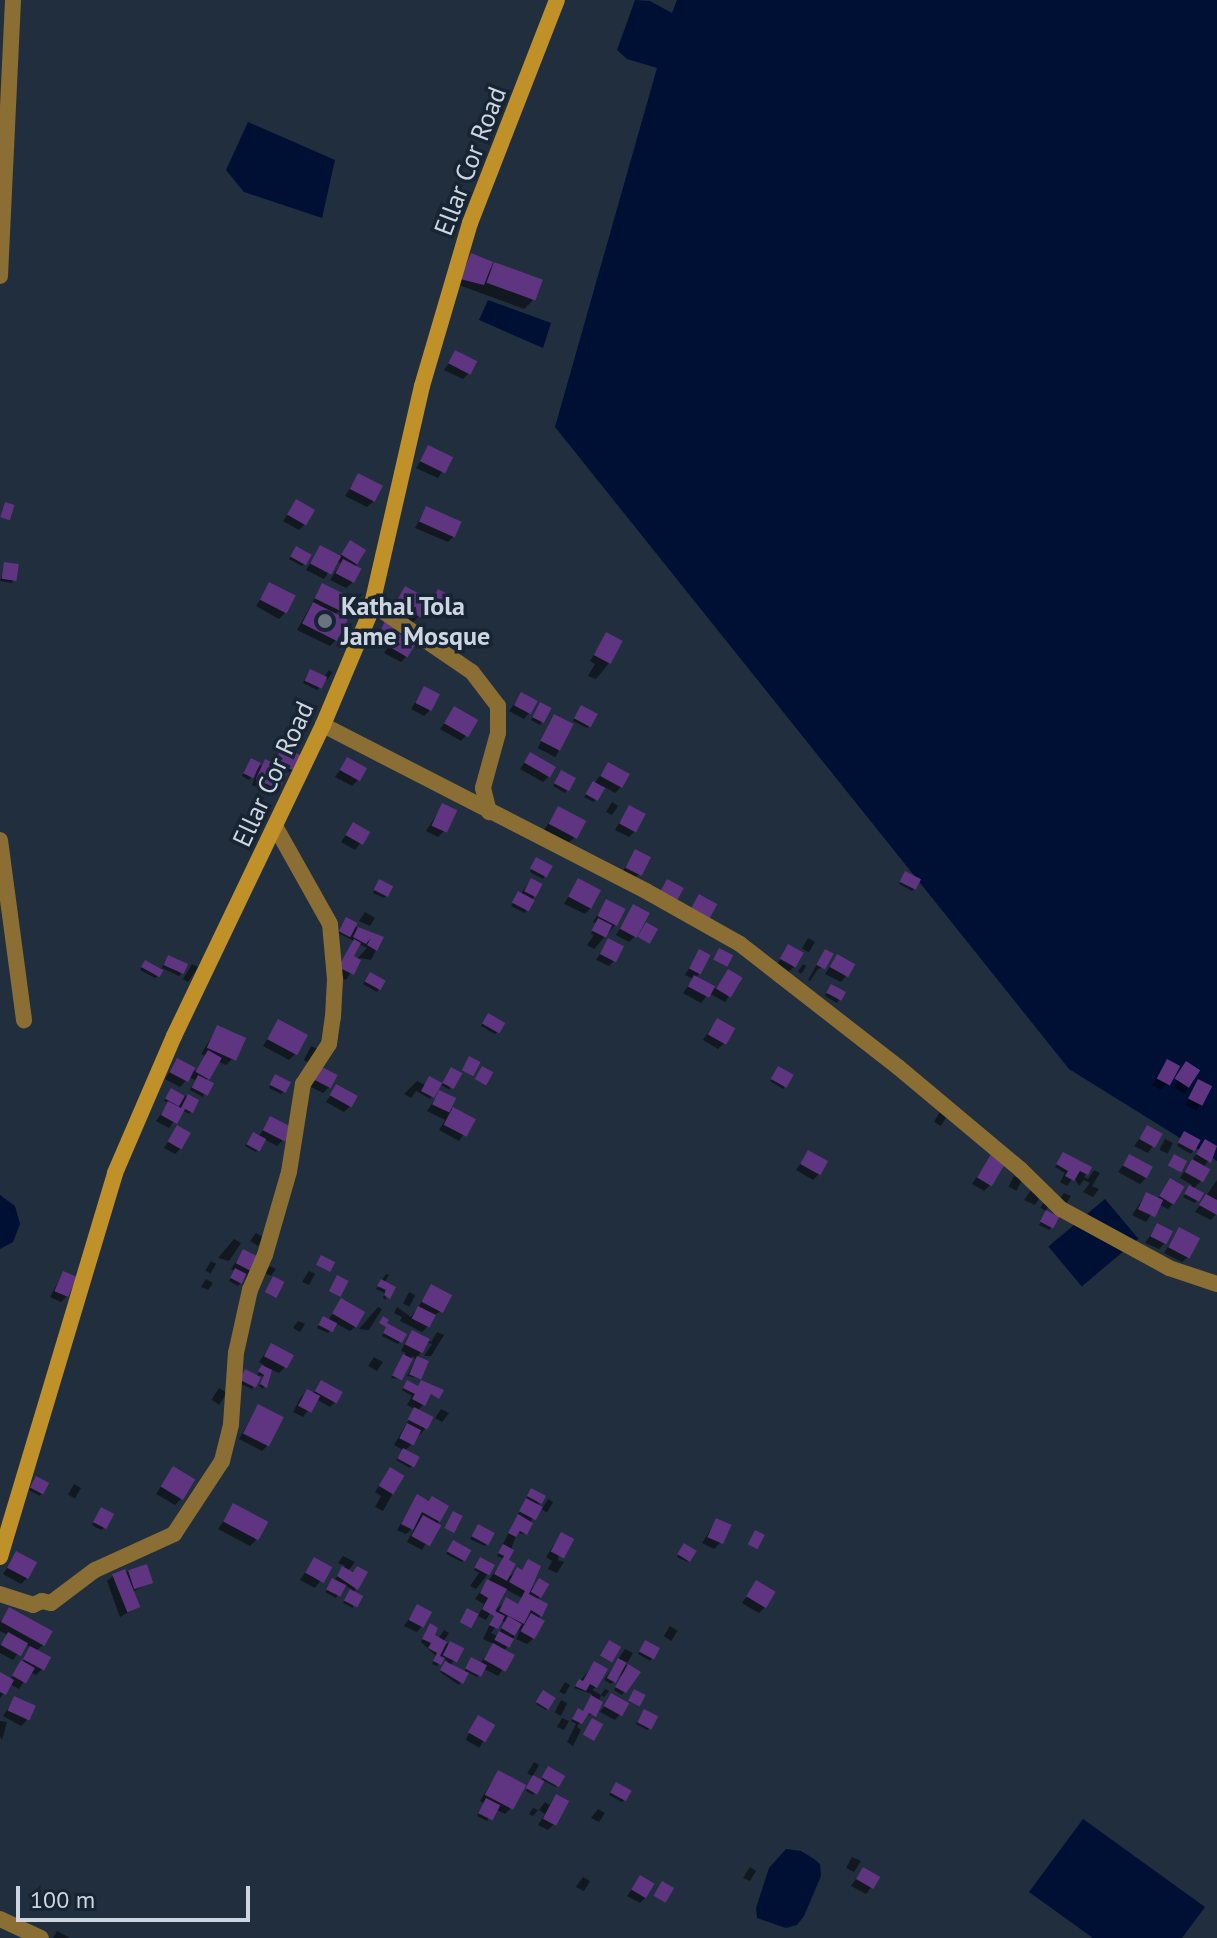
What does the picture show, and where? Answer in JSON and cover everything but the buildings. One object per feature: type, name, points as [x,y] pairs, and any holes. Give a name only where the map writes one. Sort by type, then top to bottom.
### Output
[{"type":"main road","name":"Ellar Cor Road","points":[[0,1557],[115,1173],[174,1036],[323,725],[370,613],[422,386],[470,223],[557,0]]},
{"type":"street","points":[[0,276],[13,0]]},
{"type":"street","points":[[381,610],[472,672],[498,706],[498,733],[483,788],[489,812]]},
{"type":"street","points":[[323,725],[740,944],[898,1067],[1021,1170],[1061,1209],[1169,1268],[1217,1284]]},
{"type":"street","points":[[0,1594],[33,1605],[42,1601],[51,1603],[95,1570],[174,1534],[222,1461],[231,1424],[236,1353],[250,1290],[265,1255],[289,1172],[303,1084],[329,1044],[333,1017],[335,979],[330,924],[275,826]]},
{"type":"street","points":[[0,840],[24,1020]]},
{"type":"street","points":[[0,1919],[41,1938]]},
{"type":"water","points":[[635,0],[650,1],[672,13],[677,0],[1217,0],[1217,1161],[1069,1069],[555,427],[657,68],[627,59],[617,50]]},
{"type":"water","points":[[248,122],[335,160],[322,218],[244,192],[226,170]]},
{"type":"water","points":[[488,300],[551,323],[543,348],[479,320]]},
{"type":"water","points":[[0,1195],[15,1206],[20,1224],[13,1242],[0,1249]]},
{"type":"water","points":[[1105,1199],[1138,1239],[1082,1286],[1048,1247]]},
{"type":"water","points":[[1083,1819],[1205,1907],[1182,1938],[1093,1938],[1029,1892]]},
{"type":"water","points":[[786,1849],[801,1851],[814,1859],[820,1864],[821,1876],[804,1916],[797,1925],[786,1928],[757,1918],[756,1908],[769,1868]]},
{"type":"place","name":"Kathal Tola Jame Mosque","points":[[325,621]]}]
